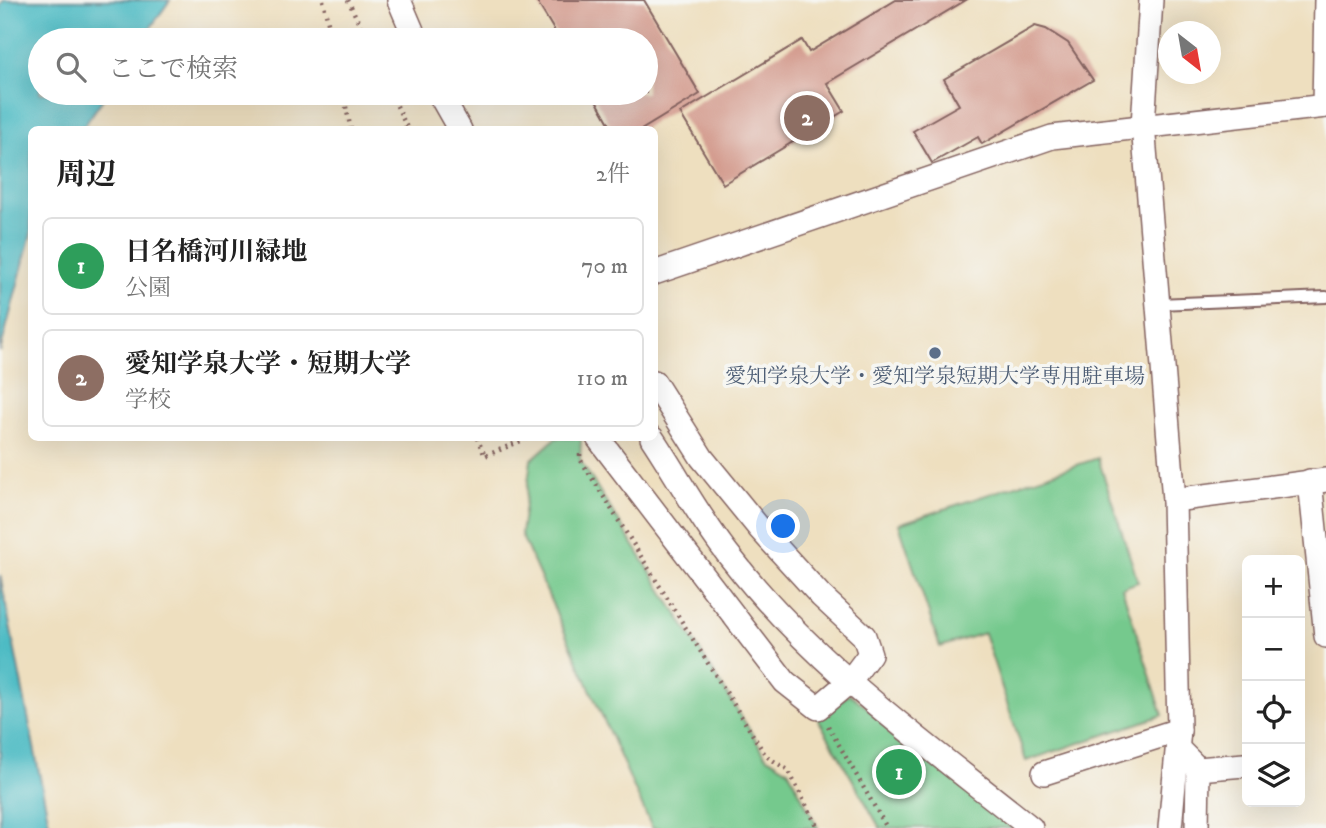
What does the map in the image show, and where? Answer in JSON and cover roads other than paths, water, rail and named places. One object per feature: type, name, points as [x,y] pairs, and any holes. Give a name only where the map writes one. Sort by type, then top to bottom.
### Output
[{"type":"street","points":[[399,0],[411,28]]},
{"type":"street","points":[[1151,0],[1143,125],[1174,499],[1179,740],[1170,828]]},
{"type":"street","points":[[658,272],[1052,137],[1325,106],[1326,0]]},
{"type":"street","points":[[446,105],[458,126]]},
{"type":"street","points":[[589,443],[785,682],[818,708],[849,682],[870,654],[864,636],[821,596],[760,529],[702,458],[658,388]]},
{"type":"street","points":[[654,441],[730,557],[789,625],[849,682],[1031,828]]},
{"type":"street","points":[[1174,499],[1318,481],[1326,636]]},
{"type":"street","points":[[1179,740],[1198,769],[1197,828]]},
{"type":"street","points":[[1044,773],[1179,740]]},
{"type":"street","points":[[1198,769],[1242,765]]},
{"type":"lane","points":[[1158,304],[1326,297]]},
{"type":"water","points":[[4,0],[170,0],[150,28],[28,28],[28,105],[99,105],[84,126],[28,126],[28,245],[0,352],[0,6]]},
{"type":"water","points":[[0,575],[50,828],[0,828]]},
{"type":"place","name":"愛知学泉大学・短期大学","points":[[807,118]]},
{"type":"place","name":"愛知学泉大学・愛知学泉短期大学専用駐車場","points":[[935,353]]},
{"type":"place","name":"日名橋河川緑地","points":[[899,772]]}]
